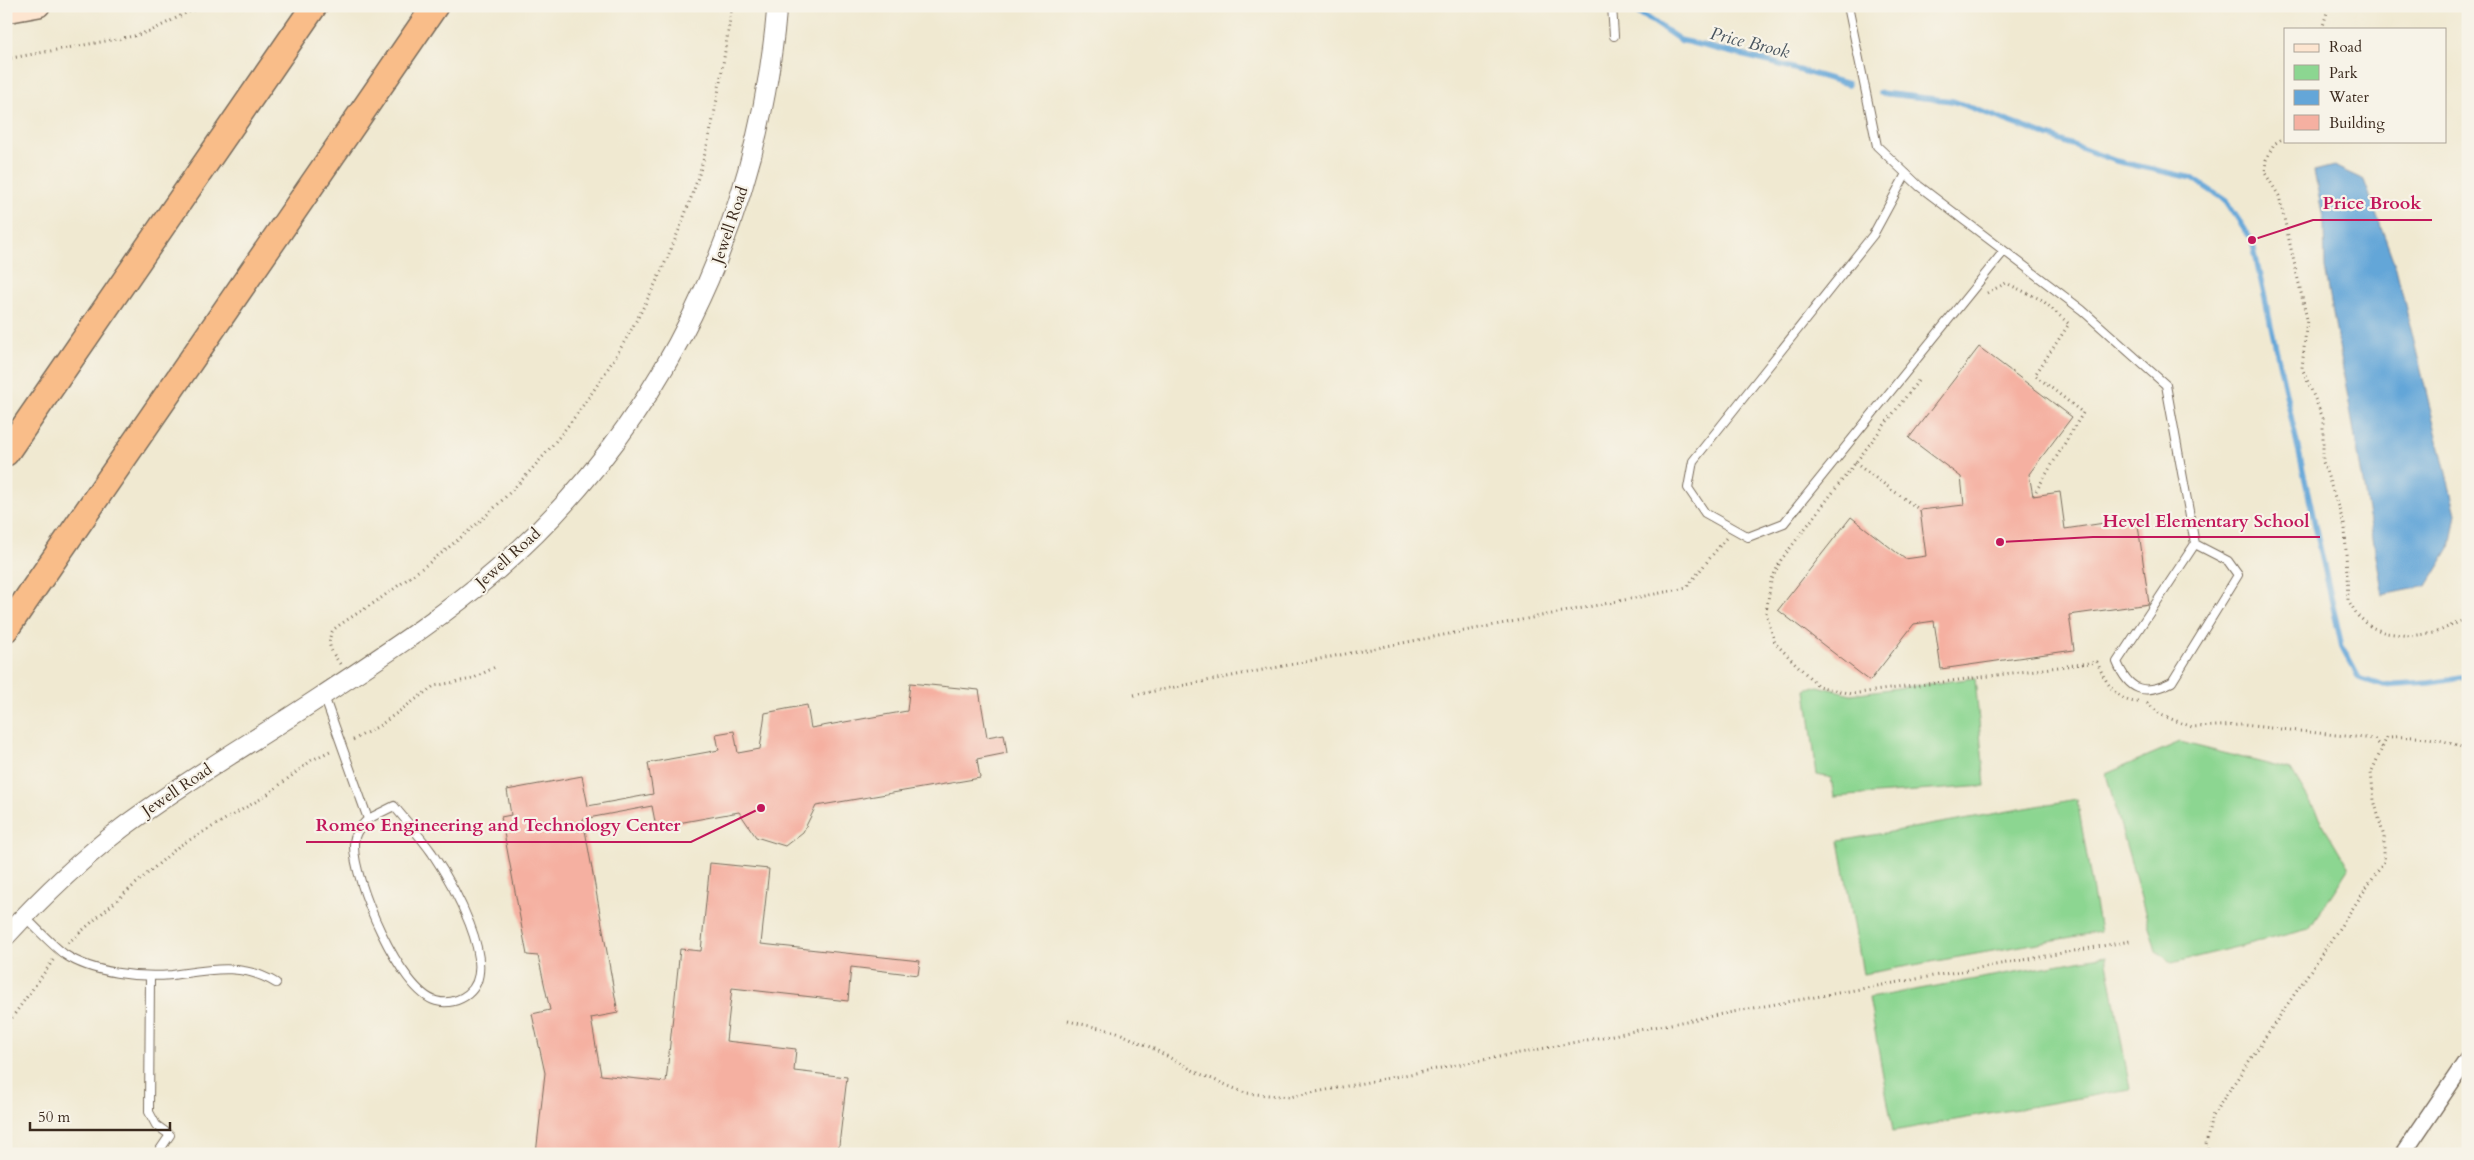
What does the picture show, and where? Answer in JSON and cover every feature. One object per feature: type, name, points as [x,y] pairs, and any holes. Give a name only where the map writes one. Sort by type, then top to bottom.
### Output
[{"type":"highway","points":[[6,629],[435,6]]},
{"type":"highway","points":[[6,453],[312,8]]},
{"type":"main road","points":[[13,10],[39,6]]},
{"type":"street","name":"Jewell Road","points":[[6,936],[67,875],[121,829],[206,770],[323,695],[450,607],[497,570],[543,527],[612,449],[638,411],[690,322],[728,236],[742,193],[764,105],[773,53],[777,6]]},
{"type":"street","points":[[2403,1154],[2468,1058]]},
{"type":"lane","points":[[1848,6],[1877,146],[1919,186],[2082,310],[2166,385],[2195,544],[2117,662],[2124,678],[2140,689],[2156,690],[2172,682],[2238,575],[2228,561],[2195,544]]},
{"type":"lane","points":[[1612,8],[1614,36]]},
{"type":"lane","points":[[1906,174],[1873,235],[1693,461],[1688,488],[1705,512],[1748,537],[1784,523],[2004,251]]},
{"type":"lane","points":[[323,695],[368,819]]},
{"type":"lane","points":[[394,806],[431,852],[463,907],[479,958],[479,975],[474,990],[463,998],[449,1002],[434,1001],[421,991],[406,974],[389,948],[374,919],[356,862],[354,844],[356,830],[368,819],[394,806]]},
{"type":"lane","points":[[24,917],[61,951],[83,963],[109,971],[150,976],[222,968],[244,970],[265,976],[276,983]]},
{"type":"lane","points":[[150,976],[149,1112],[156,1125],[170,1135],[157,1154]]},
{"type":"path","points":[[6,59],[134,36],[153,30],[188,12],[207,6]]},
{"type":"path","points":[[338,662],[329,645],[329,637],[333,630],[440,555],[479,521],[520,481],[558,439],[637,320],[654,291],[693,195],[713,116],[732,6]]},
{"type":"path","points":[[2322,28],[2329,6]]},
{"type":"path","points":[[2284,138],[2274,144],[2266,160],[2265,173],[2279,196],[2307,319],[2302,368],[2323,418],[2323,462],[2345,527],[2348,600],[2358,616],[2371,627],[2386,633],[2410,636],[2435,633],[2468,618]]},
{"type":"path","points":[[1984,295],[2006,283],[2042,300],[2069,324],[2035,375],[2083,414],[2033,496]]},
{"type":"path","points":[[1919,379],[1781,560],[1771,581],[1766,613],[1775,643],[1818,686],[1851,694],[2098,662],[2106,684],[2129,702],[2148,703],[2161,715],[2192,728],[2243,725],[2374,739],[2384,749]]},
{"type":"path","points":[[1855,464],[1920,510]]},
{"type":"path","points":[[1134,695],[1686,588],[1733,528]]},
{"type":"path","points":[[6,1026],[43,972],[74,936],[179,846],[264,797],[312,760],[379,726],[434,686],[472,679],[497,666]]},
{"type":"path","points":[[2210,1154],[2206,1144],[2212,1116],[2384,862],[2384,836],[2374,800],[2371,773],[2384,749],[2387,737],[2421,735],[2450,741],[2468,750]]},
{"type":"path","points":[[1068,1021],[1117,1032],[1150,1047],[1198,1073],[1245,1093],[1290,1097],[1759,1007],[2130,941]]},
{"type":"green space","points":[[1975,678],[1985,786],[1834,797],[1831,778],[1817,775],[1806,690],[1818,686],[1851,694]]},
{"type":"green space","points":[[2180,742],[2291,770],[2349,868],[2309,929],[2172,963],[2156,951],[2106,774]]},
{"type":"green space","points":[[2077,799],[2100,932],[1863,974],[1839,841]]},
{"type":"green space","points":[[2106,956],[2130,1089],[1893,1131],[1869,998]]},
{"type":"water","points":[[2334,166],[2364,180],[2396,268],[2456,514],[2450,548],[2427,586],[2383,595],[2325,268],[2324,223],[2314,171]]},
{"type":"building","points":[[1979,347],[2072,417],[2029,474],[2033,496],[2060,492],[2065,529],[2137,518],[2149,604],[2069,615],[2074,650],[1941,669],[1934,621],[1914,624],[1870,681],[1778,610],[1851,517],[1905,559],[1926,556],[1920,510],[1964,505],[1961,477],[1909,438]]},
{"type":"building","points":[[910,683],[979,690],[987,737],[1004,734],[1007,753],[977,759],[980,778],[816,806],[803,832],[785,846],[756,837],[739,812],[656,827],[652,806],[583,819],[618,1013],[591,1018],[601,1075],[666,1082],[680,949],[701,951],[710,863],[769,869],[761,944],[920,961],[918,975],[851,967],[848,1001],[732,988],[726,1041],[796,1049],[794,1071],[847,1077],[838,1154],[536,1154],[545,1073],[532,1014],[550,1010],[538,956],[527,955],[501,817],[511,815],[507,790],[582,776],[588,806],[653,794],[648,763],[719,750],[716,734],[734,731],[738,753],[760,749],[765,713],[807,705],[811,728],[907,711]]},
{"type":"waterway","name":"Price Brook","points":[[1623,6],[1648,18],[1680,40],[1774,63],[1848,84]]},
{"type":"waterway","name":"Price Brook","points":[[1880,93],[1953,101],[2116,161],[2192,178],[2226,201],[2252,240],[2342,647],[2359,678],[2384,686],[2430,683],[2468,677]]},
{"type":"place","name":"Price Brook","points":[[2252,240]]},
{"type":"place","name":"Hevel Elementary School","points":[[2000,542]]},
{"type":"place","name":"Romeo Engineering and Technology Center","points":[[761,808]]}]
